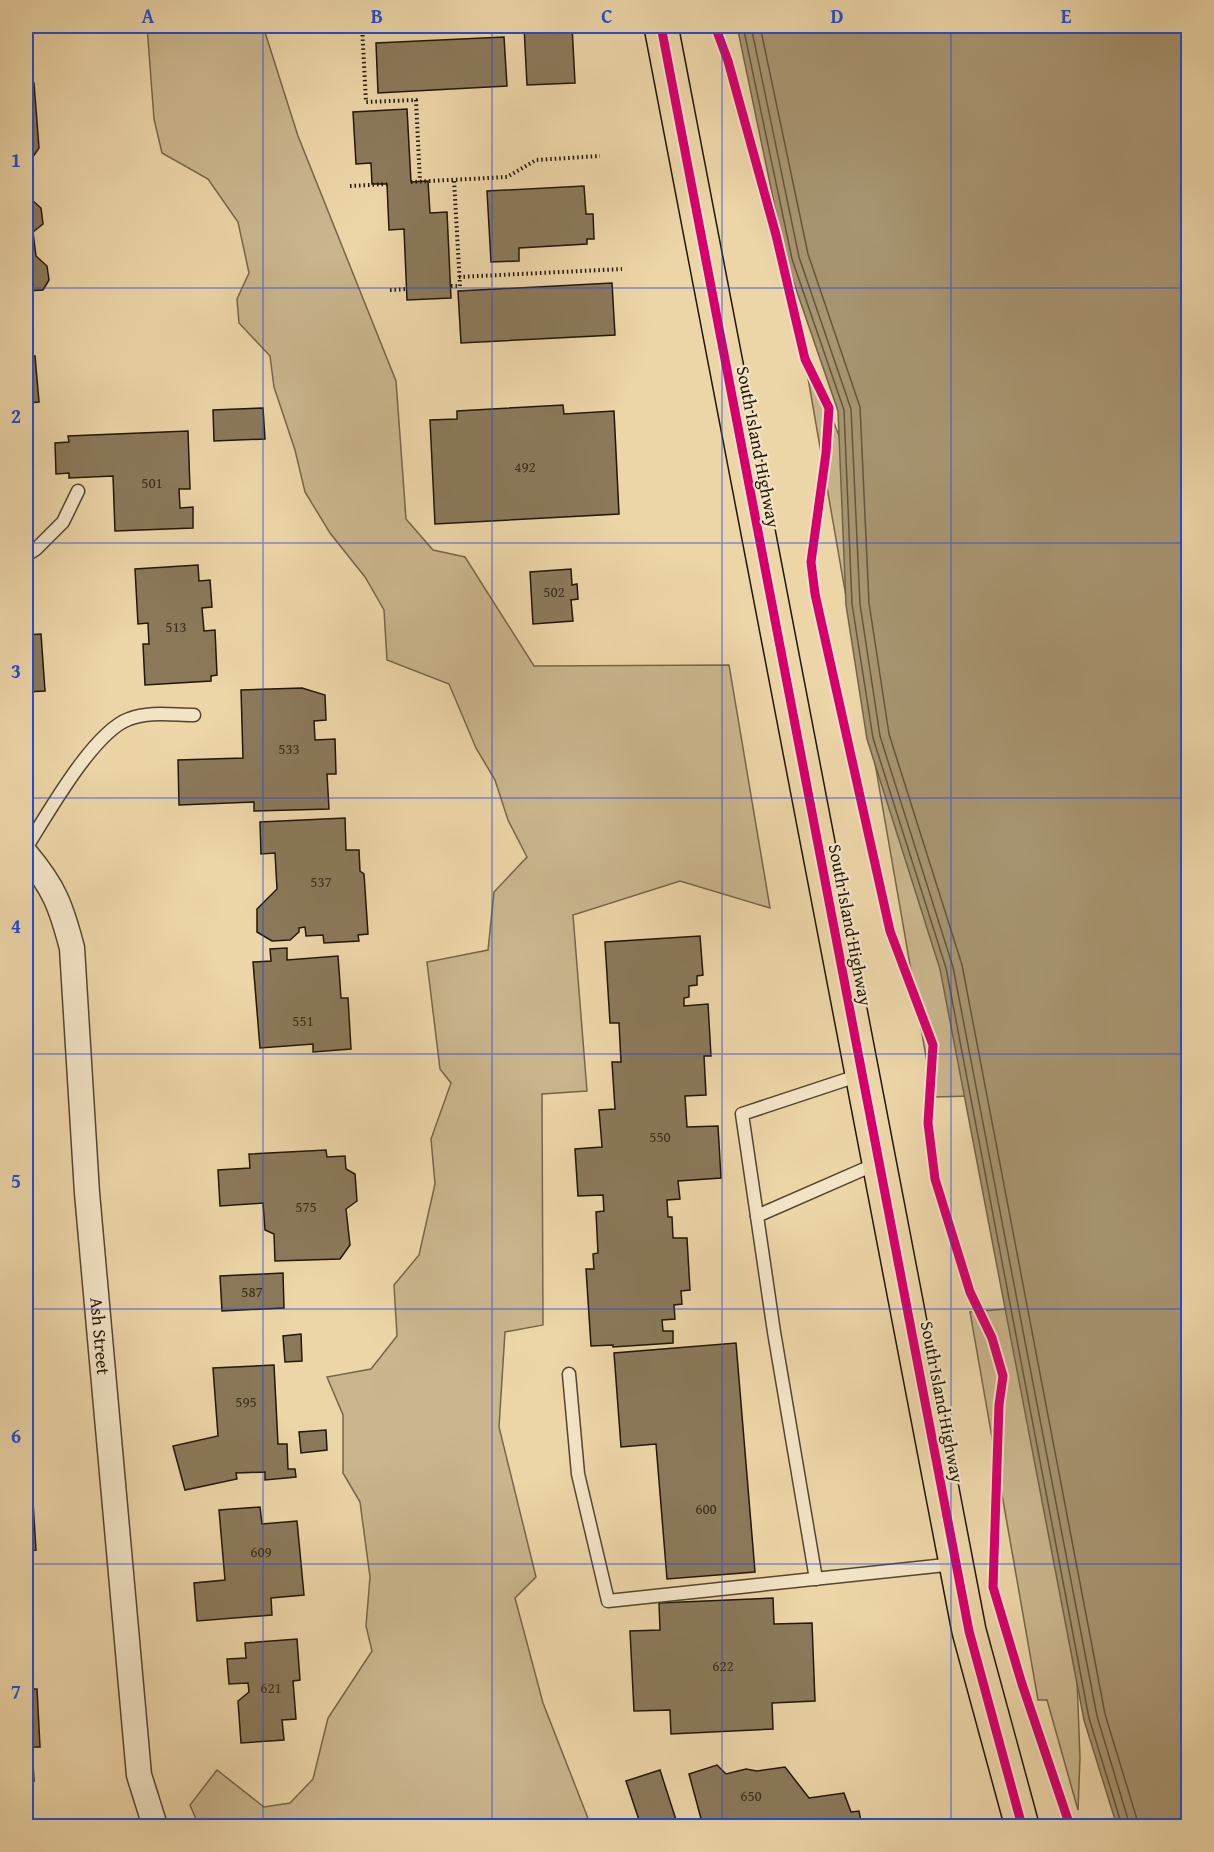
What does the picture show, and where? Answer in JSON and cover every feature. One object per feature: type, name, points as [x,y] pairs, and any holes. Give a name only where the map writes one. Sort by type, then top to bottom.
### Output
[{"type":"main road","name":"South Island Highway","points":[[661,26],[969,1631],[1022,1827]]},
{"type":"street","name":"Ash Street","points":[[26,854],[44,875],[62,908],[72,948],[87,1193],[139,1775],[155,1827]]},
{"type":"lane","points":[[26,555],[36,549],[63,522],[78,491]]},
{"type":"lane","points":[[26,848],[85,759],[110,729],[129,719],[149,714],[194,715]]},
{"type":"lane","points":[[816,1579],[774,1332],[742,1114],[862,1074]]},
{"type":"lane","points":[[757,1216],[879,1162]]},
{"type":"lane","points":[[569,1374],[578,1474],[608,1601],[956,1564]]},
{"type":"path","points":[[362,26],[366,102],[416,100],[420,182]]},
{"type":"path","points":[[411,182],[507,177],[536,160],[600,156]]},
{"type":"path","points":[[451,286],[460,286],[454,180]]},
{"type":"path","points":[[350,186],[387,184]]},
{"type":"path","points":[[459,278],[622,269]]},
{"type":"path","points":[[390,290],[407,289]]},
{"type":"shaded area","points":[[147,26],[263,26],[298,136],[396,381],[406,519],[433,550],[465,557],[534,666],[729,665],[770,908],[680,881],[573,915],[587,1091],[542,1094],[543,1325],[505,1332],[499,1427],[536,1577],[515,1598],[543,1703],[591,1826],[199,1826],[190,1805],[217,1770],[264,1807],[290,1803],[313,1779],[328,1718],[372,1651],[366,1626],[370,1577],[360,1502],[343,1473],[343,1415],[327,1377],[371,1369],[397,1336],[394,1285],[419,1255],[435,1184],[431,1139],[451,1083],[440,1069],[427,962],[488,950],[494,892],[527,857],[508,820],[495,780],[476,748],[449,684],[387,660],[384,610],[365,577],[330,533],[305,492],[295,450],[274,387],[270,356],[239,323],[237,299],[249,273],[238,222],[208,179],[162,153],[154,119]]},
{"type":"shaded area","points":[[800,332],[839,436],[850,473],[1007,1095],[933,1097]]},
{"type":"shaded area","points":[[1031,1307],[1076,1654],[1080,1758],[1078,1810],[1047,1700],[1038,1700],[970,1312]]},
{"type":"water","points":[[737,26],[1188,26],[1188,1826],[1117,1826],[1084,1720],[940,969],[867,739],[846,605],[838,411],[786,260]]},
{"type":"building","points":[[524,26],[572,26],[575,83],[527,85]]},
{"type":"building","points":[[504,37],[507,86],[378,93],[376,43]]},
{"type":"building","points":[[26,83],[34,83],[39,148],[32,158],[26,159]]},
{"type":"building","points":[[407,109],[411,182],[428,181],[430,213],[447,212],[451,298],[407,300],[404,229],[389,230],[387,184],[372,184],[371,163],[356,164],[353,112]]},
{"type":"building","points":[[584,186],[586,214],[593,214],[594,239],[587,239],[587,244],[519,248],[519,261],[491,262],[487,191]]},
{"type":"building","points":[[26,189],[31,189],[32,200],[41,208],[43,224],[33,232],[36,256],[47,266],[49,280],[43,290],[26,291]]},
{"type":"building","points":[[612,283],[615,335],[461,343],[458,291]]},
{"type":"building","points":[[26,356],[35,356],[39,402],[26,403]]},
{"type":"building","points":[[563,405],[564,414],[614,411],[619,514],[435,524],[430,420],[457,419],[457,411]]},
{"type":"building","points":[[263,408],[265,439],[214,441],[213,410]]},
{"type":"building","points":[[188,431],[190,489],[179,489],[180,508],[193,507],[193,528],[115,531],[113,476],[69,478],[69,473],[56,474],[55,443],[69,442],[68,436]]},
{"type":"building","points":[[198,565],[199,581],[210,580],[212,607],[202,608],[204,631],[215,630],[217,675],[211,676],[211,681],[145,685],[143,644],[149,644],[148,623],[138,624],[135,569]]},
{"type":"building","points":[[571,569],[572,585],[577,584],[578,599],[571,600],[573,621],[533,624],[530,572]]},
{"type":"building","points":[[41,634],[45,691],[26,692],[26,635]]},
{"type":"building","points":[[302,688],[325,695],[326,720],[314,721],[315,740],[335,739],[336,774],[327,774],[329,809],[254,811],[254,802],[179,805],[178,760],[243,758],[241,690]]},
{"type":"building","points":[[26,692],[30,743],[26,744]]},
{"type":"building","points":[[345,818],[346,850],[359,850],[360,871],[364,874],[368,934],[358,935],[359,941],[324,943],[323,935],[306,936],[305,927],[299,928],[299,932],[290,940],[272,941],[257,932],[257,909],[277,889],[275,853],[261,854],[260,822]]},
{"type":"building","points":[[700,936],[703,975],[697,976],[697,985],[689,986],[689,997],[684,998],[684,1006],[708,1004],[711,1056],[704,1056],[706,1095],[685,1096],[687,1127],[718,1126],[721,1178],[678,1181],[680,1199],[667,1200],[668,1217],[672,1217],[673,1238],[687,1238],[690,1290],[681,1291],[682,1304],[674,1305],[675,1319],[662,1320],[663,1331],[673,1331],[673,1343],[613,1347],[613,1345],[591,1346],[586,1269],[594,1269],[593,1254],[598,1253],[596,1212],[604,1211],[603,1195],[578,1196],[575,1149],[602,1147],[599,1110],[615,1109],[612,1062],[621,1062],[619,1023],[610,1023],[605,942]]},
{"type":"building","points":[[287,948],[287,960],[338,956],[341,998],[348,998],[351,1049],[313,1052],[313,1044],[260,1048],[253,962],[271,961],[270,949]]},
{"type":"building","points":[[326,1150],[327,1157],[345,1156],[346,1169],[355,1174],[357,1201],[346,1209],[350,1245],[340,1259],[275,1261],[274,1234],[265,1230],[263,1203],[220,1206],[218,1170],[250,1168],[249,1154]]},
{"type":"building","points":[[283,1273],[284,1308],[222,1311],[220,1276]]},
{"type":"building","points":[[31,1318],[33,1344],[26,1345],[26,1319]]},
{"type":"building","points":[[301,1334],[302,1361],[285,1362],[283,1336]]},
{"type":"building","points":[[736,1343],[755,1572],[667,1579],[656,1444],[621,1447],[614,1353]]},
{"type":"building","points":[[274,1365],[278,1444],[287,1444],[288,1469],[295,1469],[296,1477],[265,1480],[265,1472],[236,1473],[237,1479],[185,1490],[173,1446],[218,1436],[213,1368]]},
{"type":"building","points":[[326,1430],[327,1450],[301,1453],[299,1432]]},
{"type":"building","points":[[26,1486],[32,1486],[36,1550],[26,1551]]},
{"type":"building","points":[[260,1507],[262,1524],[297,1521],[304,1595],[271,1598],[272,1615],[197,1621],[194,1583],[225,1580],[219,1510]]},
{"type":"building","points":[[773,1598],[774,1624],[812,1623],[815,1701],[772,1703],[773,1729],[671,1734],[670,1710],[634,1711],[630,1631],[660,1630],[659,1603]]},
{"type":"building","points":[[297,1639],[300,1680],[293,1681],[296,1719],[282,1720],[284,1740],[241,1743],[238,1701],[249,1692],[248,1683],[229,1684],[227,1659],[246,1658],[245,1643]]},
{"type":"building","points":[[26,1689],[37,1689],[40,1747],[32,1747],[34,1781],[26,1782]]},
{"type":"building","points":[[717,1765],[726,1774],[746,1769],[757,1771],[785,1767],[809,1798],[844,1793],[851,1812],[859,1811],[862,1826],[703,1826],[689,1774]]},
{"type":"building","points":[[660,1770],[678,1826],[641,1826],[626,1781]]},
{"type":"cycle path","points":[[661,26],[969,1631],[1022,1826]]},
{"type":"cycle path","points":[[715,26],[728,61],[776,235],[805,359],[829,408],[826,453],[811,562],[815,594],[890,931],[933,1045],[928,1123],[935,1179],[970,1292],[992,1338],[1003,1376],[999,1405],[993,1587],[1022,1684],[1070,1826]]}]
